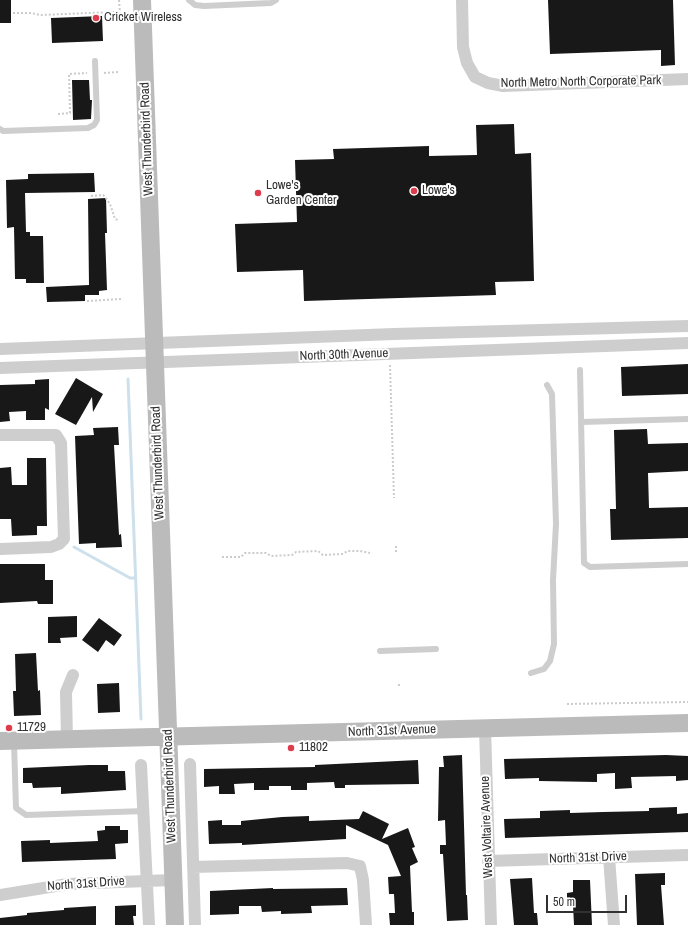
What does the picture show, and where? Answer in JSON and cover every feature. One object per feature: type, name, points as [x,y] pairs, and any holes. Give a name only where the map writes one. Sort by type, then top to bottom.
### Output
[{"type":"main road","name":"West Thunderbird Road","points":[[142,0],[175,925]]},
{"type":"main road","name":"North 31st Avenue","points":[[7,741],[688,724]]},
{"type":"street","name":"North Metro North Corporate Park","points":[[462,0],[463,47],[467,63],[475,77],[488,83],[503,86],[688,79]]},
{"type":"street","name":"North 30th Avenue","points":[[0,349],[394,334],[688,326]]},
{"type":"street","name":"North 30th Avenue","points":[[0,368],[688,343]]},
{"type":"street","points":[[0,435],[56,435],[61,443],[64,539],[59,544],[50,547],[0,549]]},
{"type":"street","points":[[67,740],[66,692],[73,675]]},
{"type":"street","name":"West Voltaire Avenue","points":[[484,728],[491,925]]},
{"type":"street","name":"West Thunderbird Road","points":[[190,764],[195,925]]},
{"type":"street","name":"West Thunderbird Road","points":[[141,765],[145,811],[149,925]]},
{"type":"street","name":"North 31st Drive","points":[[488,861],[688,855]]},
{"type":"street","points":[[609,857],[614,925]]},
{"type":"street","points":[[194,867],[347,863],[360,866],[363,880],[366,925]]},
{"type":"street","name":"North 31st Drive","points":[[0,895],[68,884],[173,880]]},
{"type":"lane","points":[[189,0],[195,5],[204,6],[271,3],[276,0]]},
{"type":"lane","points":[[0,129],[3,131],[88,128],[94,125],[97,120],[95,61]]},
{"type":"lane","points":[[580,370],[584,563],[590,567],[688,564]]},
{"type":"lane","points":[[531,673],[544,669],[550,661],[554,644],[553,580],[556,524],[552,394],[547,385]]},
{"type":"lane","points":[[580,422],[688,419]]},
{"type":"lane","points":[[380,651],[436,649]]},
{"type":"lane","points":[[7,741],[16,808],[26,815],[145,811]]},
{"type":"path","points":[[119,0],[120,13]]},
{"type":"path","points":[[13,13],[31,13],[40,15],[114,12]]},
{"type":"path","points":[[99,73],[119,72]]},
{"type":"path","points":[[58,114],[70,113],[69,74],[92,73]]},
{"type":"path","points":[[91,196],[103,195],[110,204],[115,219],[118,220]]},
{"type":"path","points":[[87,301],[121,299]]},
{"type":"path","points":[[390,365],[394,498]]},
{"type":"path","points":[[396,546],[396,553]]},
{"type":"path","points":[[222,557],[241,557],[245,553],[266,553],[271,556],[292,555],[296,552],[318,552],[323,555],[342,554],[348,551],[370,553]]},
{"type":"path","points":[[567,704],[688,702]]},
{"type":"building","points":[[0,0],[11,0],[11,23],[0,23]]},
{"type":"building","points":[[548,0],[673,0],[675,65],[661,66],[661,50],[550,54]]},
{"type":"building","points":[[102,16],[103,41],[52,43],[51,18]]},
{"type":"building","points":[[72,80],[89,80],[90,100],[92,100],[91,119],[73,120]]},
{"type":"building","name":"Lowe's","points":[[514,124],[515,154],[531,153],[534,281],[495,282],[496,295],[304,301],[303,270],[237,272],[235,224],[297,222],[295,160],[334,159],[333,149],[429,146],[429,156],[477,155],[476,125]]},
{"type":"building","points":[[94,173],[95,192],[25,193],[26,232],[30,232],[30,236],[43,236],[44,283],[26,283],[26,279],[15,279],[14,227],[7,228],[6,180],[28,179],[28,174]]},
{"type":"building","points":[[106,198],[107,233],[105,233],[107,290],[99,291],[99,295],[85,295],[85,301],[47,302],[46,287],[89,285],[88,199]]},
{"type":"building","points":[[688,364],[688,394],[622,396],[621,367]]},
{"type":"building","points":[[76,378],[103,394],[93,412],[92,397],[76,425],[55,414]]},
{"type":"building","points":[[49,379],[49,410],[45,408],[45,420],[26,420],[26,411],[9,412],[10,421],[0,422],[0,385],[35,384],[35,380]]},
{"type":"building","points":[[118,427],[119,445],[114,445],[119,535],[121,534],[122,547],[96,548],[96,543],[79,544],[75,436],[94,435],[93,428]]},
{"type":"building","points":[[647,429],[648,444],[688,443],[688,471],[648,473],[649,508],[688,507],[688,538],[611,540],[610,509],[616,509],[614,430]]},
{"type":"building","points":[[27,458],[46,458],[47,526],[37,526],[37,535],[12,536],[11,519],[0,519],[0,468],[11,467],[12,485],[27,485]]},
{"type":"building","points":[[0,564],[45,564],[45,580],[53,580],[53,604],[38,604],[37,601],[0,603]]},
{"type":"building","points":[[77,616],[77,637],[60,638],[61,643],[48,643],[48,617]]},
{"type":"building","points":[[99,618],[122,635],[114,646],[106,640],[98,652],[82,640]]},
{"type":"building","points":[[36,653],[41,715],[14,716],[13,691],[16,691],[15,654]]},
{"type":"building","points":[[119,683],[120,712],[98,713],[97,684]]},
{"type":"building","points":[[462,755],[468,920],[447,921],[443,854],[440,854],[440,845],[446,845],[445,820],[438,821],[439,767],[444,767],[443,756]]},
{"type":"building","points":[[666,755],[688,756],[688,780],[676,781],[676,776],[631,777],[632,788],[615,789],[615,773],[597,774],[597,782],[539,781],[539,778],[505,779],[504,759]]},
{"type":"building","points":[[418,760],[419,784],[345,785],[345,788],[335,788],[334,782],[307,783],[307,790],[291,790],[291,786],[269,786],[269,790],[254,790],[254,783],[234,784],[235,794],[219,794],[219,786],[204,787],[204,769],[315,767],[315,765]]},
{"type":"building","points":[[108,765],[108,771],[125,771],[126,790],[61,794],[61,787],[33,788],[32,783],[23,783],[23,768]]},
{"type":"building","points":[[677,807],[677,814],[688,813],[688,832],[505,838],[504,819],[540,818],[540,811],[570,810],[570,813],[649,811],[649,808]]},
{"type":"building","points":[[363,811],[389,824],[382,839],[408,828],[415,847],[412,848],[418,862],[410,866],[414,925],[390,925],[389,913],[395,913],[394,894],[389,894],[388,877],[401,876],[388,845],[346,825],[346,839],[242,845],[242,843],[209,844],[208,821],[222,820],[222,825],[241,825],[241,821],[282,817],[309,816],[309,821],[359,819]]},
{"type":"building","points":[[105,826],[120,826],[120,830],[128,830],[128,843],[115,844],[116,859],[22,862],[21,841],[50,840],[50,843],[98,841],[97,831],[105,830]]},
{"type":"building","points":[[665,873],[665,885],[661,885],[664,925],[637,925],[635,874]]},
{"type":"building","points":[[532,878],[534,913],[537,913],[538,925],[514,925],[510,879]]},
{"type":"building","points":[[573,880],[590,880],[592,925],[574,925],[573,905],[567,905],[567,893],[573,892]]},
{"type":"building","points":[[273,888],[347,888],[348,905],[311,906],[312,913],[281,914],[281,911],[262,912],[261,906],[239,906],[239,914],[210,915],[210,891]]},
{"type":"building","points":[[136,905],[136,916],[133,916],[134,925],[115,925],[115,906]]},
{"type":"building","points":[[96,906],[96,925],[0,925],[0,918],[27,915],[27,913],[64,910],[64,908]]},
{"type":"waterway","points":[[128,379],[141,719]]},
{"type":"waterway","points":[[74,547],[130,578],[135,578]]},
{"type":"place","name":"Cricket Wireless","points":[[96,18]]},
{"type":"place","name":"Lowe's","points":[[414,191]]},
{"type":"place","name":"Lowe's Garden Center","points":[[258,193]]},
{"type":"place","name":"11729","points":[[9,728]]},
{"type":"place","name":"11802","points":[[291,748]]}]
